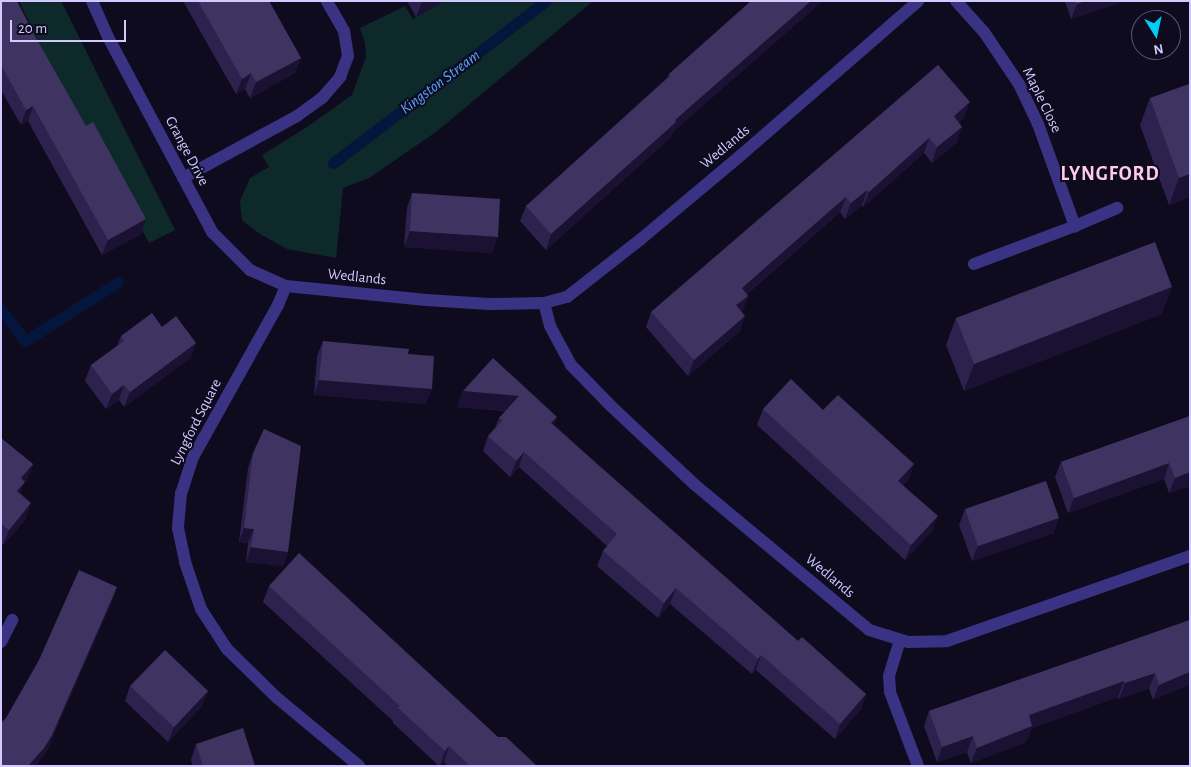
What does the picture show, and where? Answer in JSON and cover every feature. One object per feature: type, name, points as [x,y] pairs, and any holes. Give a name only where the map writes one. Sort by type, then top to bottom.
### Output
[{"type":"street","name":"Grange Drive","points":[[92,1],[108,37],[212,232],[250,270],[286,286]]},
{"type":"street","points":[[183,178],[297,116],[322,98],[340,77],[348,56],[344,31],[327,1]]},
{"type":"street","name":"Wedlands","points":[[286,286],[426,300],[489,304],[544,303],[566,297],[641,239],[740,156],[918,1]]},
{"type":"street","name":"Maple Close","points":[[956,1],[984,32],[1019,84],[1038,124],[1075,226]]},
{"type":"street","points":[[974,264],[1117,208]]},
{"type":"street","name":"Lyngford Square","points":[[286,286],[278,306],[193,457],[180,493],[178,528],[185,562],[201,608],[228,649],[276,697],[351,763]]},
{"type":"street","name":"Wedlands","points":[[544,303],[550,326],[571,365],[612,407],[694,484],[869,630],[908,642],[947,640],[1190,556]]},
{"type":"street","points":[[1,642],[12,620]]},
{"type":"street","points":[[900,640],[890,676],[890,692],[918,766]]},
{"type":"green space","points":[[19,1],[61,1],[175,230],[149,243],[90,133],[65,98]]},
{"type":"green space","points":[[444,1],[593,1],[436,132],[369,178],[343,188],[336,258],[287,249],[260,234],[242,220],[240,201],[250,178],[269,167],[262,155],[307,127],[352,95],[366,57],[365,43],[360,28],[405,6],[413,19]]},
{"type":"building","points":[[1,1],[17,1],[86,126],[93,122],[146,219],[108,240],[33,106],[26,110],[1,65]]},
{"type":"building","points":[[198,1],[269,1],[301,58],[256,82],[251,73],[242,79]]},
{"type":"building","points":[[751,1],[811,1],[675,120],[676,122],[551,234],[526,206]]},
{"type":"building","points":[[938,65],[970,102],[954,116],[962,127],[937,147],[929,138],[869,192],[867,190],[851,203],[846,197],[835,206],[742,288],[748,296],[736,305],[745,316],[694,360],[651,312]]},
{"type":"building","points":[[1189,84],[1190,174],[1179,178],[1150,98]]},
{"type":"building","points":[[412,193],[500,199],[498,237],[410,231]]},
{"type":"building","points":[[1155,242],[1172,287],[974,364],[956,318]]},
{"type":"building","points":[[152,313],[162,327],[176,316],[196,343],[130,392],[124,385],[112,394],[91,365],[124,341],[121,336]]},
{"type":"building","points":[[323,341],[409,349],[408,354],[434,356],[432,389],[319,380]]},
{"type":"building","points":[[493,358],[557,417],[551,423],[798,641],[802,637],[866,694],[840,724],[761,655],[758,659],[676,588],[664,603],[603,551],[617,534],[524,452],[516,461],[488,436],[503,420],[499,418],[519,396],[463,391]]},
{"type":"building","points":[[791,379],[823,410],[838,395],[914,464],[898,481],[938,516],[911,545],[763,409]]},
{"type":"building","points":[[1190,416],[1190,472],[1175,478],[1169,463],[1074,498],[1061,462]]},
{"type":"building","points":[[264,429],[301,446],[288,552],[251,547],[254,529],[244,528],[253,453]]},
{"type":"building","points":[[1,438],[33,464],[21,478],[25,482],[17,491],[31,503],[9,530],[1,524]]},
{"type":"building","points":[[1046,481],[1059,518],[978,546],[965,509]]},
{"type":"building","points":[[299,553],[498,737],[506,737],[537,766],[470,766],[449,746],[445,751],[398,708],[400,706],[269,586]]},
{"type":"building","points":[[79,570],[117,587],[52,735],[44,748],[28,766],[1,766],[1,723],[6,718],[39,660]]},
{"type":"building","points":[[1190,620],[1190,672],[1159,685],[1155,673],[1125,683],[1124,681],[1029,715],[1032,726],[977,748],[973,736],[942,747],[929,711]]},
{"type":"building","points":[[165,650],[208,691],[174,727],[130,686]]},
{"type":"building","points":[[243,728],[255,766],[203,766],[196,744]]},
{"type":"waterway","name":"Kingston Stream","points":[[333,163],[546,1]]},
{"type":"waterway","name":"Kingston Stream","points":[[1,309],[25,341],[118,282]]},
{"type":"district","name":"LYNGFORD","points":[[1110,174]]}]
